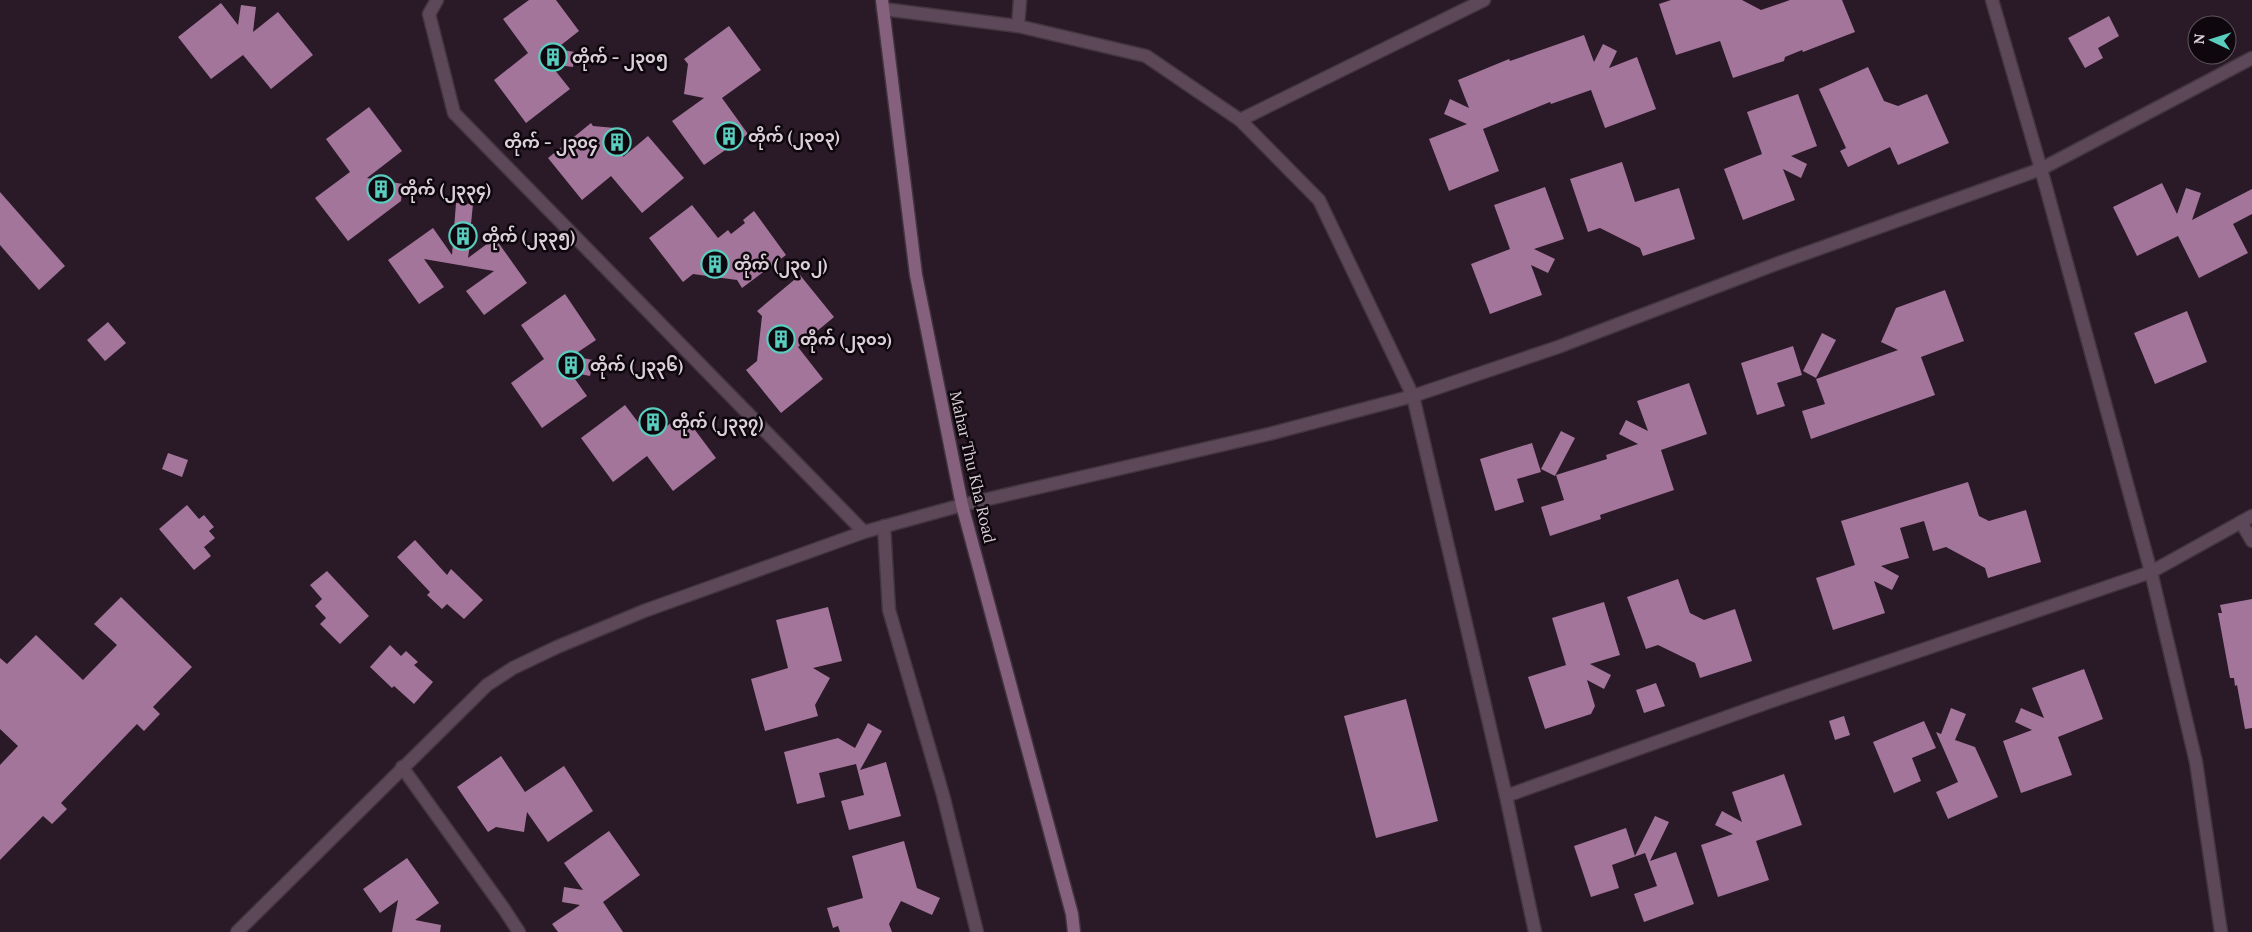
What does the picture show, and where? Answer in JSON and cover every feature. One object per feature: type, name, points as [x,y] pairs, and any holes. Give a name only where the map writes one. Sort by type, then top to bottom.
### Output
[{"type":"main road","name":"Mahar Thu Kha Road","points":[[883,5],[916,275],[962,505],[1072,914],[1074,932]]},
{"type":"street","points":[[437,0],[430,14],[454,113],[864,532]]},
{"type":"street","points":[[1018,26],[1020,0]]},
{"type":"street","points":[[1240,120],[1484,0]]},
{"type":"street","points":[[1992,0],[2041,169],[2151,572],[2196,762],[2221,932]]},
{"type":"street","points":[[883,5],[1018,26],[1146,56],[1240,120],[1319,200],[1413,396],[1506,796],[1535,932]]},
{"type":"street","points":[[237,932],[487,685],[514,668],[558,647],[644,611],[884,526],[962,505],[1269,434],[1413,396],[1558,347],[1786,261],[2041,169],[2252,58]]},
{"type":"street","points":[[1506,796],[1760,706],[2151,572],[2247,519],[2252,541]]},
{"type":"street","points":[[884,526],[889,610],[943,795],[977,932]]},
{"type":"street","points":[[402,767],[519,932]]},
{"type":"building","points":[[529,0],[556,0],[579,31],[556,49],[575,52],[573,67],[550,64],[570,89],[526,123],[494,80],[528,53],[503,19]]},
{"type":"building","points":[[1671,0],[1742,0],[1761,10],[1790,0],[1842,0],[1855,32],[1803,52],[1802,50],[1785,57],[1784,61],[1733,78],[1720,41],[1676,55],[1659,4]]},
{"type":"building","points":[[221,3],[238,25],[241,5],[256,7],[253,32],[278,12],[313,55],[271,89],[243,55],[211,79],[178,37]]},
{"type":"building","points":[[2109,16],[2119,36],[2098,48],[2103,58],[2085,68],[2068,38]]},
{"type":"building","points":[[729,26],[761,70],[722,98],[748,134],[704,165],[672,121],[704,98],[684,94],[688,64],[684,59]]},
{"type":"building","points":[[1584,35],[1594,62],[1603,44],[1617,51],[1609,68],[1637,57],[1656,109],[1605,128],[1591,90],[1551,104],[1550,102],[1483,129],[1499,171],[1449,191],[1429,139],[1467,124],[1444,114],[1450,99],[1469,108],[1458,80],[1509,59],[1510,61]]},
{"type":"building","points":[[1868,67],[1884,101],[1898,106],[1927,94],[1949,143],[1898,165],[1890,147],[1848,167],[1840,151],[1846,148],[1819,89]]},
{"type":"building","points":[[1798,94],[1817,146],[1791,156],[1807,164],[1801,178],[1783,169],[1795,200],[1743,220],[1724,169],[1762,154],[1747,112]]},
{"type":"building","points":[[369,107],[402,151],[367,178],[403,184],[401,201],[348,241],[315,198],[350,172],[326,139]]},
{"type":"building","points":[[591,123],[593,126],[626,129],[623,157],[648,136],[684,178],[642,213],[611,176],[582,200],[548,158]]},
{"type":"building","points":[[1622,162],[1635,202],[1679,188],[1695,239],[1643,256],[1640,248],[1600,228],[1588,232],[1570,179]]},
{"type":"building","points":[[2162,183],[2177,214],[2186,188],[2201,193],[2192,220],[2252,189],[2252,214],[2233,224],[2248,253],[2199,278],[2178,236],[2137,256],[2113,207]]},
{"type":"building","points":[[1545,187],[1564,239],[1534,249],[1555,259],[1548,273],[1531,265],[1542,295],[1490,314],[1471,264],[1510,249],[1494,205]]},
{"type":"building","points":[[0,192],[65,266],[39,290],[0,245]]},
{"type":"building","points":[[456,203],[473,204],[471,224],[473,224],[468,258],[495,238],[527,283],[484,315],[466,291],[494,271],[424,259],[444,287],[419,304],[388,260],[433,228],[452,255]]},
{"type":"building","points":[[692,205],[718,238],[728,230],[731,234],[745,223],[743,220],[754,211],[786,255],[742,288],[737,280],[693,274],[683,282],[649,238]]},
{"type":"building","points":[[800,275],[834,317],[798,347],[823,379],[781,413],[746,370],[757,361],[762,316],[757,311]]},
{"type":"building","points":[[1945,290],[1964,341],[1921,357],[1935,395],[1811,439],[1802,411],[1825,404],[1816,379],[1898,350],[1881,342],[1896,308]]},
{"type":"building","points":[[565,294],[596,340],[572,356],[593,360],[590,376],[570,372],[587,396],[542,428],[511,383],[544,359],[521,325]]},
{"type":"building","points":[[2187,311],[2207,362],[2155,384],[2134,333]]},
{"type":"building","points":[[108,322],[126,343],[105,361],[87,340]]},
{"type":"building","points":[[1822,333],[1836,340],[1816,378],[1803,371]]},
{"type":"building","points":[[1793,346],[1802,375],[1777,383],[1785,406],[1757,415],[1741,363]]},
{"type":"building","points":[[1689,383],[1707,434],[1661,450],[1674,490],[1600,515],[1601,519],[1550,536],[1541,507],[1564,500],[1556,475],[1607,459],[1606,455],[1638,444],[1619,434],[1626,420],[1648,431],[1637,401]]},
{"type":"building","points":[[625,405],[644,430],[647,408],[662,410],[659,432],[683,414],[716,458],[673,491],[647,456],[613,482],[581,438]]},
{"type":"building","points":[[1561,431],[1575,438],[1555,476],[1541,469]]},
{"type":"building","points":[[1532,443],[1541,472],[1517,479],[1524,502],[1495,511],[1480,459]]},
{"type":"building","points":[[168,453],[188,460],[182,477],[162,469]]},
{"type":"building","points":[[1968,482],[1979,516],[1989,521],[2026,510],[2041,562],[1988,578],[1985,568],[1946,547],[1933,551],[1924,521],[1900,528],[1909,558],[1881,566],[1899,576],[1892,590],[1874,581],[1885,613],[1833,630],[1816,578],[1855,565],[1841,521]]},
{"type":"building","points":[[187,505],[199,519],[204,515],[214,527],[209,531],[215,538],[204,547],[211,556],[194,570],[159,529]]},
{"type":"building","points":[[415,540],[447,575],[451,569],[483,600],[464,619],[447,604],[442,609],[427,595],[430,592],[397,557]]},
{"type":"building","points":[[327,571],[369,616],[340,644],[320,624],[326,618],[315,606],[322,599],[310,585]]},
{"type":"building","points":[[1678,579],[1690,613],[1704,620],[1735,609],[1752,661],[1700,678],[1695,663],[1658,645],[1646,649],[1627,597]]},
{"type":"building","points":[[121,597],[192,667],[153,707],[160,714],[144,731],[137,724],[61,803],[67,809],[52,824],[43,816],[0,860],[0,765],[18,746],[0,729],[0,658],[7,664],[36,635],[83,680],[117,645],[94,624]]},
{"type":"building","points":[[2252,599],[2252,728],[2245,729],[2237,685],[2235,686],[2234,678],[2230,678],[2218,613],[2222,613],[2220,605]]},
{"type":"building","points":[[1604,602],[1620,655],[1590,664],[1611,675],[1604,689],[1587,680],[1595,706],[1591,714],[1545,729],[1528,677],[1566,665],[1552,618]]},
{"type":"building","points":[[828,607],[842,661],[813,668],[830,678],[815,705],[818,716],[765,731],[751,679],[788,668],[776,620]]},
{"type":"building","points":[[390,645],[401,656],[406,651],[418,662],[414,665],[433,682],[414,704],[394,686],[392,688],[370,667]]},
{"type":"building","points":[[2084,669],[2103,719],[2058,737],[2072,775],[2021,793],[2003,741],[2032,730],[2015,722],[2021,708],[2044,718],[2032,688]]},
{"type":"building","points":[[1656,683],[1665,706],[1644,713],[1636,690]]},
{"type":"building","points":[[1406,699],[1438,821],[1376,838],[1344,716]]},
{"type":"building","points":[[1951,708],[1966,714],[1955,740],[1975,747],[1998,797],[1948,819],[1936,792],[1958,782],[1936,732],[1941,734]]},
{"type":"building","points":[[1844,716],[1850,735],[1835,740],[1829,721]]},
{"type":"building","points":[[1924,721],[1936,748],[1912,758],[1921,781],[1894,793],[1873,742]]},
{"type":"building","points":[[868,723],[882,731],[860,770],[886,762],[901,816],[849,830],[841,801],[864,795],[856,764],[819,773],[825,797],[797,804],[784,752],[838,738],[855,748]]},
{"type":"building","points":[[501,756],[525,792],[564,766],[593,811],[548,842],[527,812],[524,832],[496,827],[488,832],[457,787]]},
{"type":"building","points":[[1784,774],[1802,825],[1756,841],[1769,880],[1718,897],[1701,845],[1733,834],[1715,825],[1722,811],[1742,822],[1732,792]]},
{"type":"building","points":[[1655,816],[1669,822],[1650,861],[1676,852],[1694,904],[1644,922],[1634,894],[1657,886],[1645,853],[1612,865],[1619,888],[1591,897],[1574,846],[1626,828],[1635,856]]},
{"type":"building","points":[[609,831],[640,875],[603,902],[623,932],[558,932],[552,924],[580,905],[562,902],[564,887],[583,890],[564,863]]},
{"type":"building","points":[[904,841],[917,888],[940,898],[932,915],[901,901],[889,924],[892,932],[840,932],[838,926],[833,928],[827,908],[863,898],[852,856]]},
{"type":"building","points":[[407,858],[439,903],[415,920],[441,925],[440,932],[392,932],[398,900],[380,913],[363,889]]},
{"type":"place","name":"တိုက် - ၂၃၀၅","points":[[553,57]]},
{"type":"place","name":"တိုက် (၂၃၀၃)","points":[[729,136]]},
{"type":"place","name":"တိုက် - ၂၃၀၄","points":[[617,142]]},
{"type":"place","name":"တိုက် (၂၃၃၄)","points":[[381,189]]},
{"type":"place","name":"တိုက် (၂၃၃၅)","points":[[463,236]]},
{"type":"place","name":"တိုက် (၂၃၀၂)","points":[[715,264]]},
{"type":"place","name":"တိုက် (၂၃၀၁)","points":[[781,339]]},
{"type":"place","name":"တိုက် (၂၃၃၆)","points":[[571,365]]},
{"type":"place","name":"တိုက် (၂၃၃၇)","points":[[653,422]]}]
